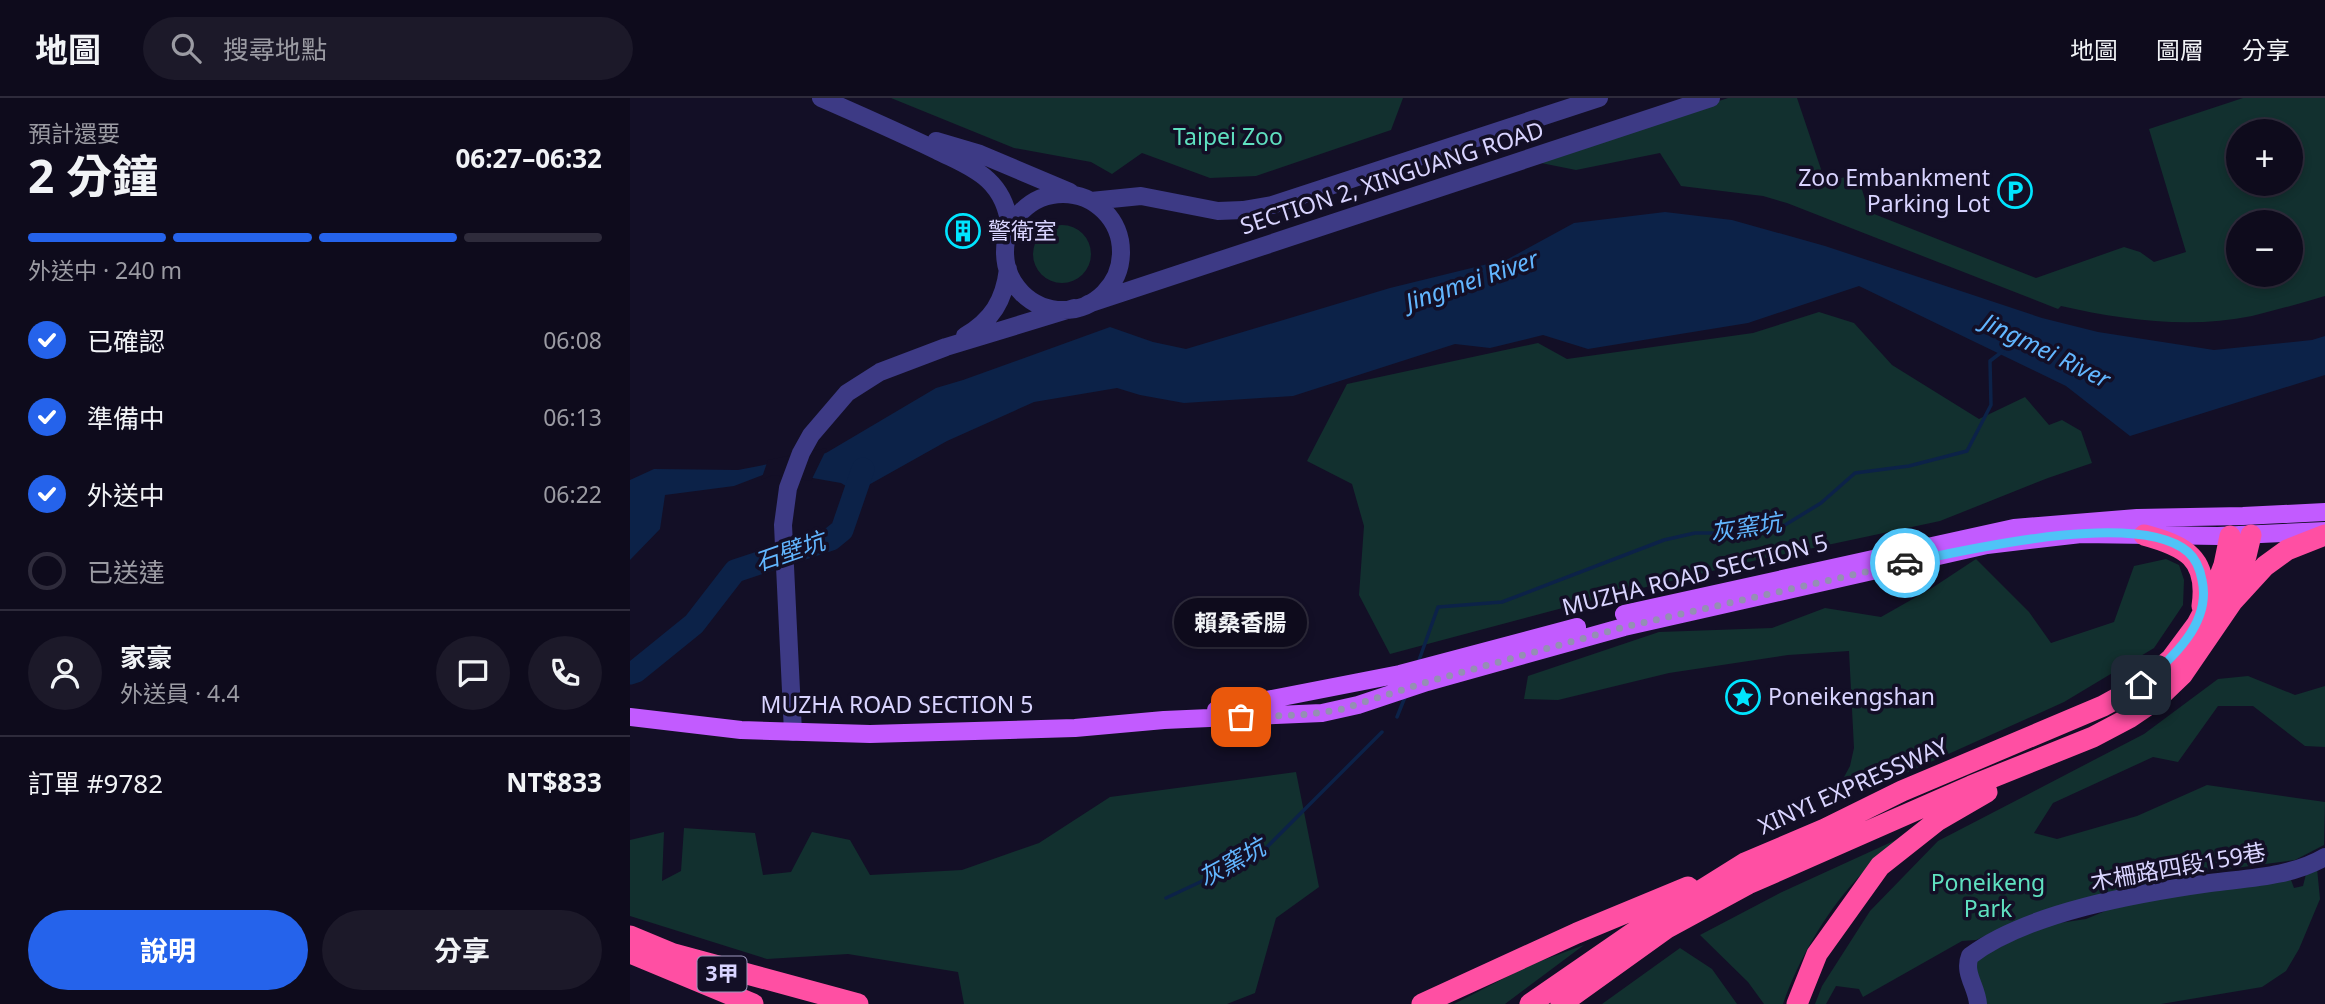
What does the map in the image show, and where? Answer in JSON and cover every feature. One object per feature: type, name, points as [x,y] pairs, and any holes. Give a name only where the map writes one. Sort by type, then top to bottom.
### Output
[{"type":"highway","points":[[2204,629],[2238,578],[2241,529]]},
{"type":"highway","points":[[2204,629],[2265,566],[2287,550],[2325,533]]},
{"type":"highway","points":[[2144,535],[2170,542],[2186,550],[2194,559],[2204,586],[2204,629]]},
{"type":"highway","name":"XINYI EXPRESSWAY","points":[[1561,1004],[1667,928],[1748,884],[2093,737],[2129,718],[2157,699],[2182,675],[2204,629]]},
{"type":"highway","name":"XINYI EXPRESSWAY","points":[[1530,1004],[1633,933],[1745,863],[1825,830],[1902,791],[2103,706],[2141,685],[2204,629]]},
{"type":"highway","points":[[1797,1004],[1817,954],[1880,866],[1937,821],[2049,755]]},
{"type":"highway","points":[[1422,1004],[1577,933],[1745,863]]},
{"type":"highway","name":"3甲","points":[[634,943],[665,965],[753,1004]]},
{"type":"highway","points":[[630,961],[665,965],[858,1004]]},
{"type":"highway","points":[[665,965],[718,1004]]},
{"type":"highway","name":"3甲","points":[[665,965],[804,1004]]},
{"type":"main road","points":[[2241,529],[2325,512]]},
{"type":"main road","name":"MUZHA ROAD SECTION 5","points":[[631,719],[741,730],[938,734],[1075,728],[1164,720],[1300,715],[1339,710],[1391,684],[1468,658],[1661,605],[1985,533],[2080,521],[2241,529]]},
{"type":"main road","points":[[2241,529],[2325,533]]},
{"type":"main road","name":"MUZHA ROAD SECTION 5","points":[[1164,720],[1307,692],[1391,684],[1664,617],[1987,545],[2068,535],[2144,535],[2241,529]]},
{"type":"main road","points":[[1300,715],[1307,692]]},
{"type":"street","name":"SECTION 2, XINGUANG ROAD","points":[[821,98],[889,127],[972,168],[988,180],[1006,206],[1010,228]]},
{"type":"street","name":"SECTION 2, XINGUANG ROAD","points":[[889,127],[980,154],[1085,199],[1141,196],[1218,211],[1243,210],[1272,205],[1599,98]]},
{"type":"street","name":"SECTION 2, XINGUANG ROAD","points":[[793,732],[783,550],[788,488],[801,453],[821,422],[847,393],[880,372],[946,347],[1081,306],[1711,98]]},
{"type":"street","points":[[1066,194],[1085,199],[1110,218],[1120,241],[1121,254],[1115,278],[1108,289],[1081,306],[1060,309],[1034,301],[1014,282],[1008,269],[1005,256],[1010,228],[1017,216],[1038,199],[1066,194]]},
{"type":"street","name":"SECTION 2, XINGUANG ROAD","points":[[946,347],[977,329],[996,310],[1002,298],[1008,269]]},
{"type":"street","name":"木柵路四段159巷","points":[[1978,1004],[1969,974],[1970,956],[2028,925],[2152,891],[2295,870],[2325,857]]},
{"type":"green space","name":"Taipei Zoo","points":[[891,98],[1403,98],[1391,130],[1256,176],[1210,178],[1142,153],[1112,174],[1091,162],[1014,148]]},
{"type":"green space","points":[[1728,98],[1797,98],[1825,181],[1851,176],[1859,180],[1869,212],[2036,278],[2124,247],[2140,252],[2154,262],[2186,252],[2149,129],[2243,98],[2325,98],[2325,296],[2252,316],[2205,322],[2132,319],[2061,306],[2058,309],[1787,203],[1763,196],[1681,186],[1660,153],[1576,170],[1536,162]]},
{"type":"green space","points":[[1062,225],[1073,227],[1086,238],[1091,254],[1089,265],[1078,278],[1062,283],[1051,281],[1038,270],[1033,254],[1035,243],[1046,230]]},
{"type":"green space","points":[[1819,312],[1854,323],[1892,365],[1979,419],[2025,397],[2049,425],[2062,420],[2081,431],[2092,463],[1940,521],[1757,560],[1390,654],[1359,595],[1364,526],[1352,484],[1307,461],[1347,384],[1538,343],[1567,359],[1753,333]]},
{"type":"green space","points":[[1976,559],[2029,612],[2051,643],[2114,622],[2134,566],[2166,559],[2179,565],[2184,580],[2183,605],[2154,648],[2064,702],[1875,787],[1837,790],[1850,766],[1854,748],[1849,651],[1788,655],[1669,673],[1558,700],[1524,699],[1528,676],[1659,632],[1772,628],[1825,608],[1881,617]]},
{"type":"green space","name":"Poneikeng Park","points":[[2248,676],[2295,695],[2325,686],[2325,747],[2305,746],[2253,706],[2218,706],[2178,762],[2153,757],[2053,803],[2034,833],[2057,839],[2137,816],[2207,785],[2325,802],[2324,845],[2295,860],[2175,876],[2038,912],[1976,940],[1962,941],[1863,997],[1859,989],[1836,986],[1826,1004],[1815,1004],[1822,986],[1870,911],[1938,841],[2144,734],[2218,679]]},
{"type":"green space","points":[[1296,772],[1319,887],[1276,918],[1255,993],[1227,1004],[964,1004],[958,972],[848,954],[767,959],[630,916],[630,840],[664,832],[662,881],[681,871],[684,828],[755,833],[763,875],[791,872],[812,832],[850,840],[870,875],[962,870],[1039,843],[1110,797]]},
{"type":"green space","points":[[1898,839],[1860,875],[1833,909],[1804,955],[1783,1004],[1764,1004],[1748,982],[1700,935],[1782,892]]},
{"type":"green space","points":[[2317,868],[2320,899],[2299,949],[2286,971],[2262,987],[2161,1004],[1983,1004],[1973,967],[1976,960],[2040,926],[2086,919],[2115,907],[2155,898],[2291,880],[2294,888],[2303,886],[2306,874]]},
{"type":"green space","points":[[1584,945],[1505,1004],[1454,1004],[1530,965]]},
{"type":"green space","points":[[1680,948],[1712,969],[1737,1004],[1602,1004]]},
{"type":"water","name":"Jingmei River","points":[[1665,212],[1732,220],[1825,246],[2042,318],[2098,332],[2214,350],[2312,340],[2325,336],[2325,375],[2130,436],[2066,386],[1859,286],[1748,323],[1588,349],[1543,335],[1490,348],[1455,344],[1293,396],[1184,403],[1117,388],[1034,402],[947,441],[856,492],[841,483],[773,471],[734,486],[665,495],[660,529],[630,560],[630,480],[654,469],[738,470],[826,453],[936,388],[1110,327],[1153,342],[1186,349],[1390,288],[1508,259],[1574,223]]},
{"type":"pier","points":[[827,448],[811,481],[773,475],[761,480],[768,460]]},
{"type":"waterway","name":"灰窯坑","points":[[1418,663],[1438,607],[1502,602],[1664,540],[1695,533],[1732,533],[1785,525],[1821,503],[1855,473],[1909,466],[1967,451],[1991,405],[1990,361],[2003,351]]},
{"type":"waterway","name":"石壁坑","points":[[630,673],[694,624],[735,571],[831,539],[842,530],[863,469]]},
{"type":"waterway","name":"灰窯坑","points":[[1397,717],[1405,697]]},
{"type":"waterway","name":"灰窯坑","points":[[1166,898],[1260,854],[1382,732]]},
{"type":"way so far","points":[[1241,717],[1300,715],[1339,710],[1427,682],[1624,627],[1905,563]]},
{"type":"place","name":"Zoo Embankment Parking Lot","points":[[2015,191]]},
{"type":"place","name":"警衛室","points":[[963,231]]},
{"type":"place","name":"Poneikengshan","points":[[1743,697]]},
{"type":"place","name":"賴桑香腸","points":[[1241,717]]},
{"type":"route","points":[[1905,563],[2002,542],[2081,534],[2144,535],[2170,542],[2186,550],[2201,572],[2204,586],[2203,604],[2197,624],[2171,659],[2141,685]]}]
